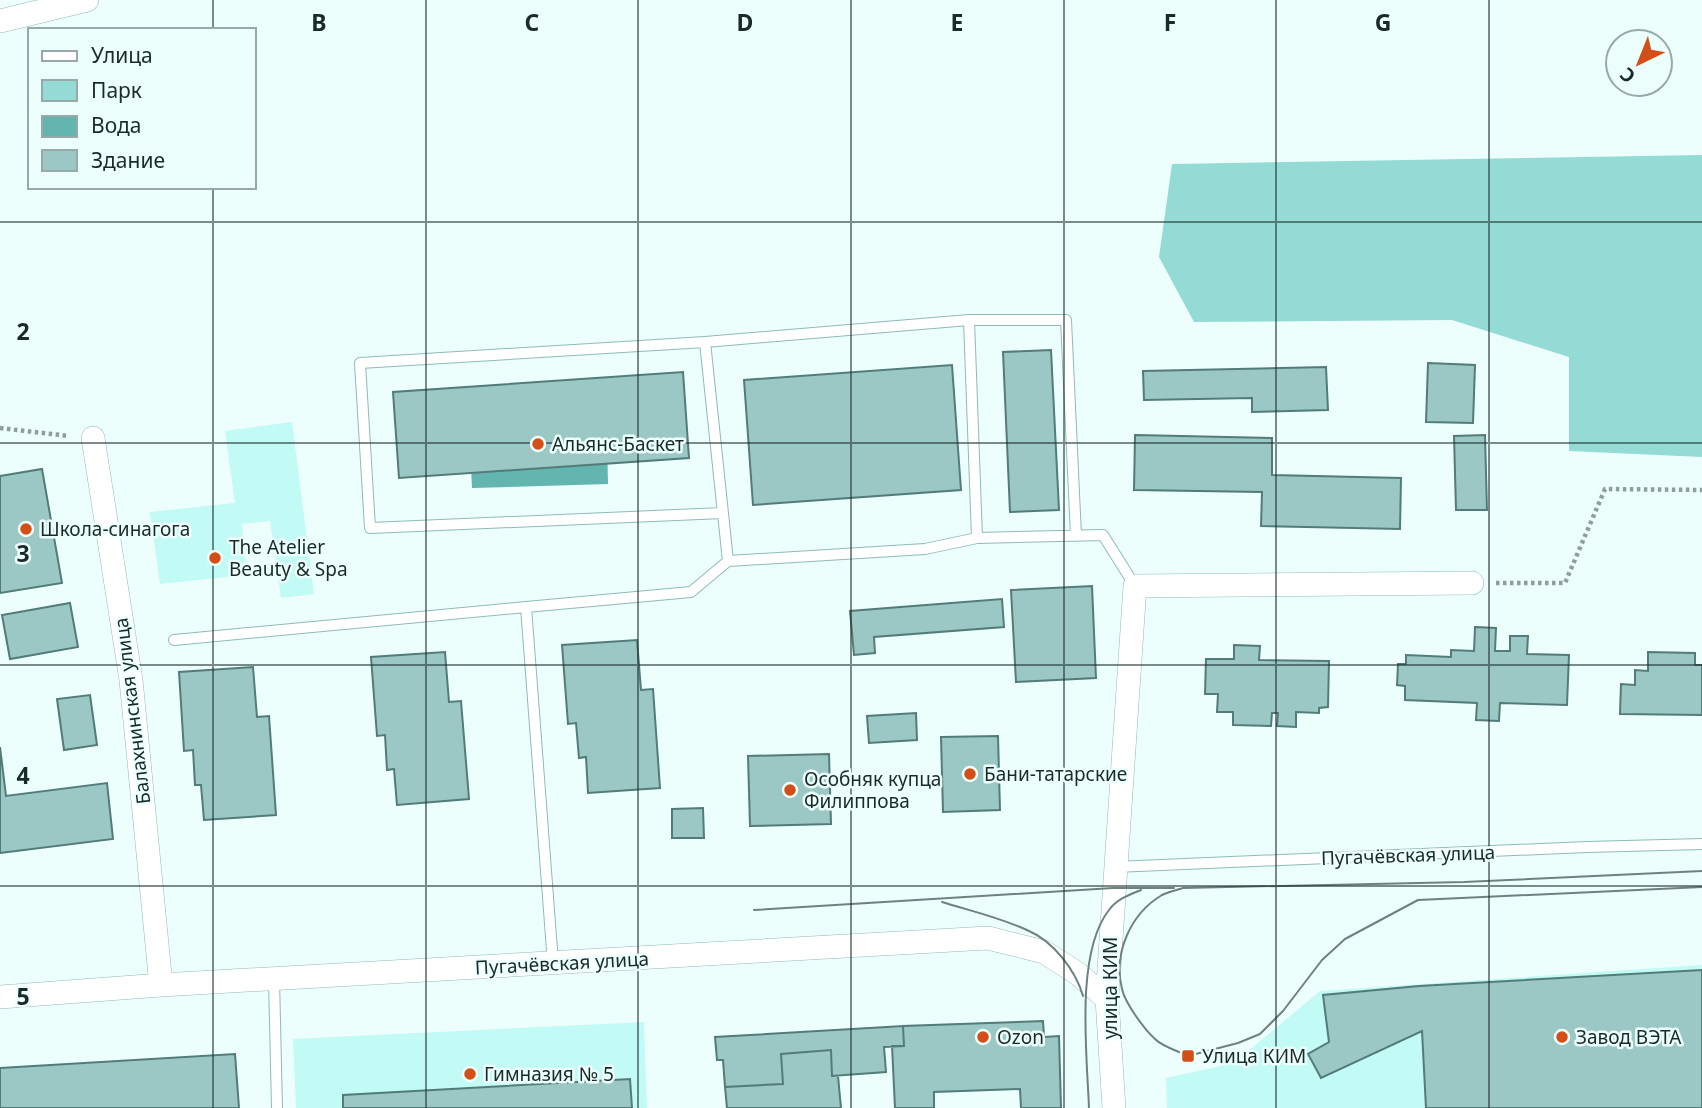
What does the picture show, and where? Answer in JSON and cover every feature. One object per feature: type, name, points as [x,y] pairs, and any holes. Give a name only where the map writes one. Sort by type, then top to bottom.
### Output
[{"type":"street","points":[[0,21],[87,0]]},
{"type":"street","name":"Балахнинская улица","points":[[93,438],[131,680],[161,985]]},
{"type":"street","points":[[1135,586],[1472,583]]},
{"type":"street","name":"улица КИМ","points":[[1114,1108],[1107,999],[1135,586]]},
{"type":"street","name":"Пугачёвская улица","points":[[0,997],[161,985],[988,938],[1044,952],[1077,973],[1107,999]]},
{"type":"lane","points":[[969,320],[977,538]]},
{"type":"lane","points":[[723,513],[370,528],[360,363],[705,342],[969,320],[1066,320],[1076,536]]},
{"type":"lane","points":[[705,342],[728,561]]},
{"type":"lane","points":[[174,640],[691,592],[728,561],[925,550],[977,538],[1103,536],[1135,586]]},
{"type":"lane","points":[[526,607],[553,963]]},
{"type":"lane","name":"Пугачёвская улица","points":[[1115,867],[1702,844]]},
{"type":"lane","points":[[274,979],[277,1108]]},
{"type":"path","points":[[0,428],[93,438]]},
{"type":"path","points":[[1472,583],[1565,583],[1605,489],[1702,490]]},
{"type":"shaded area","points":[[292,422],[314,594],[281,598],[270,521],[242,524],[247,575],[160,584],[150,512],[235,503],[225,431]]},
{"type":"shaded area","name":"Завод ВЭТА","points":[[1702,965],[1702,1108],[1167,1108],[1166,1078],[1234,1063],[1320,991]]},
{"type":"shaded area","name":"Гимназия № 5","points":[[644,1022],[647,1108],[296,1108],[293,1039]]},
{"type":"green space","points":[[1702,155],[1702,457],[1569,451],[1569,357],[1452,320],[1194,322],[1159,257],[1172,164]]},
{"type":"water","name":"Альянс-Баскет","points":[[606,394],[608,484],[472,488],[468,404]]},
{"type":"building","points":[[1051,350],[1059,510],[1010,512],[1003,352]]},
{"type":"building","points":[[1428,363],[1475,365],[1473,423],[1426,422]]},
{"type":"building","points":[[952,365],[961,490],[753,505],[744,380]]},
{"type":"building","points":[[1326,367],[1328,410],[1252,412],[1252,398],[1144,400],[1143,371]]},
{"type":"building","points":[[683,372],[689,458],[399,478],[393,392]]},
{"type":"building","points":[[1135,435],[1272,438],[1272,475],[1401,478],[1400,529],[1261,526],[1262,492],[1134,490]]},
{"type":"building","points":[[1485,435],[1487,510],[1456,510],[1454,436]]},
{"type":"building","name":"Школа-синагога","points":[[42,469],[62,583],[0,593],[0,476]]},
{"type":"building","points":[[1092,586],[1096,678],[1016,682],[1011,590]]},
{"type":"building","points":[[1002,599],[1004,627],[874,637],[875,653],[854,655],[850,611]]},
{"type":"building","points":[[70,603],[78,647],[10,659],[2,615]]},
{"type":"building","points":[[1475,627],[1496,628],[1495,651],[1510,651],[1510,636],[1528,636],[1527,654],[1569,655],[1567,705],[1500,703],[1499,721],[1476,720],[1477,703],[1405,700],[1405,686],[1397,685],[1398,664],[1406,664],[1406,655],[1451,657],[1451,650],[1474,651]]},
{"type":"building","points":[[637,640],[641,690],[653,689],[660,788],[588,793],[586,757],[579,758],[576,723],[568,724],[562,645]]},
{"type":"building","points":[[1234,645],[1260,646],[1259,660],[1329,661],[1328,707],[1319,708],[1319,713],[1296,712],[1296,727],[1277,726],[1278,713],[1272,713],[1271,726],[1233,725],[1233,712],[1217,712],[1218,694],[1205,694],[1206,659],[1234,659]]},
{"type":"building","points":[[445,652],[449,702],[461,701],[469,799],[397,805],[394,769],[387,770],[385,735],[377,736],[371,657]]},
{"type":"building","points":[[1648,652],[1695,653],[1695,665],[1702,665],[1702,715],[1620,714],[1621,684],[1635,685],[1635,670],[1648,671]]},
{"type":"building","points":[[253,667],[257,717],[269,716],[276,815],[204,820],[201,785],[195,785],[193,750],[184,751],[179,672]]},
{"type":"building","points":[[90,695],[97,745],[64,750],[57,699]]},
{"type":"building","points":[[916,713],[917,740],[869,743],[867,716]]},
{"type":"building","name":"Бани-татарские","points":[[998,736],[1000,810],[943,812],[941,737]]},
{"type":"building","points":[[0,747],[6,796],[107,783],[113,839],[0,853]]},
{"type":"building","name":"Особняк купца Филиппова","points":[[829,754],[831,824],[750,826],[748,756]]},
{"type":"building","points":[[703,808],[704,838],[672,838],[672,809]]},
{"type":"building","name":"Завод ВЭТА","points":[[1702,970],[1702,1108],[1426,1108],[1422,1031],[1321,1078],[1308,1054],[1329,1042],[1323,995],[1419,986]]},
{"type":"building","points":[[1043,1021],[1044,1037],[1059,1036],[1061,1108],[1021,1108],[1020,1089],[934,1092],[934,1108],[895,1108],[892,1046],[904,1046],[903,1026]]},
{"type":"building","points":[[903,1026],[904,1046],[884,1047],[886,1072],[832,1076],[831,1050],[781,1054],[783,1084],[725,1087],[723,1060],[717,1060],[715,1037]]},
{"type":"building","points":[[831,1050],[832,1076],[838,1076],[841,1108],[727,1108],[725,1087],[783,1084],[781,1054]]},
{"type":"building","points":[[235,1054],[239,1108],[0,1108],[0,1068]]},
{"type":"building","points":[[630,1079],[632,1108],[343,1108],[343,1095]]},
{"type":"tram line","points":[[1702,871],[1464,882],[1183,888],[1162,895],[1151,903],[1133,924],[1122,949],[1122,989],[1131,1008],[1151,1035],[1158,1042],[1188,1056],[1238,1043],[1260,1034],[1283,1011],[1322,960],[1345,939],[1418,900],[1702,887]]},
{"type":"tram line","points":[[754,910],[1113,888],[1174,888]]},
{"type":"tram line","points":[[1089,1108],[1085,1033],[1091,952],[1098,929],[1112,906],[1141,890]]},
{"type":"tram line","points":[[942,902],[1008,922],[1038,936],[1062,958],[1080,986],[1083,996]]},
{"type":"place","name":"Альянс-Баскет","points":[[538,444]]},
{"type":"place","name":"Школа-синагога","points":[[26,529]]},
{"type":"place","name":"The Atelier Beauty & Spa","points":[[215,558]]},
{"type":"place","name":"Бани-татарские","points":[[970,774]]},
{"type":"place","name":"Особняк купца Филиппова","points":[[790,790]]},
{"type":"place","name":"Ozon","points":[[983,1037]]},
{"type":"place","name":"Завод ВЭТА","points":[[1562,1037]]},
{"type":"place","name":"Улица КИМ","points":[[1188,1056]]},
{"type":"place","name":"Гимназия № 5","points":[[470,1074]]}]
